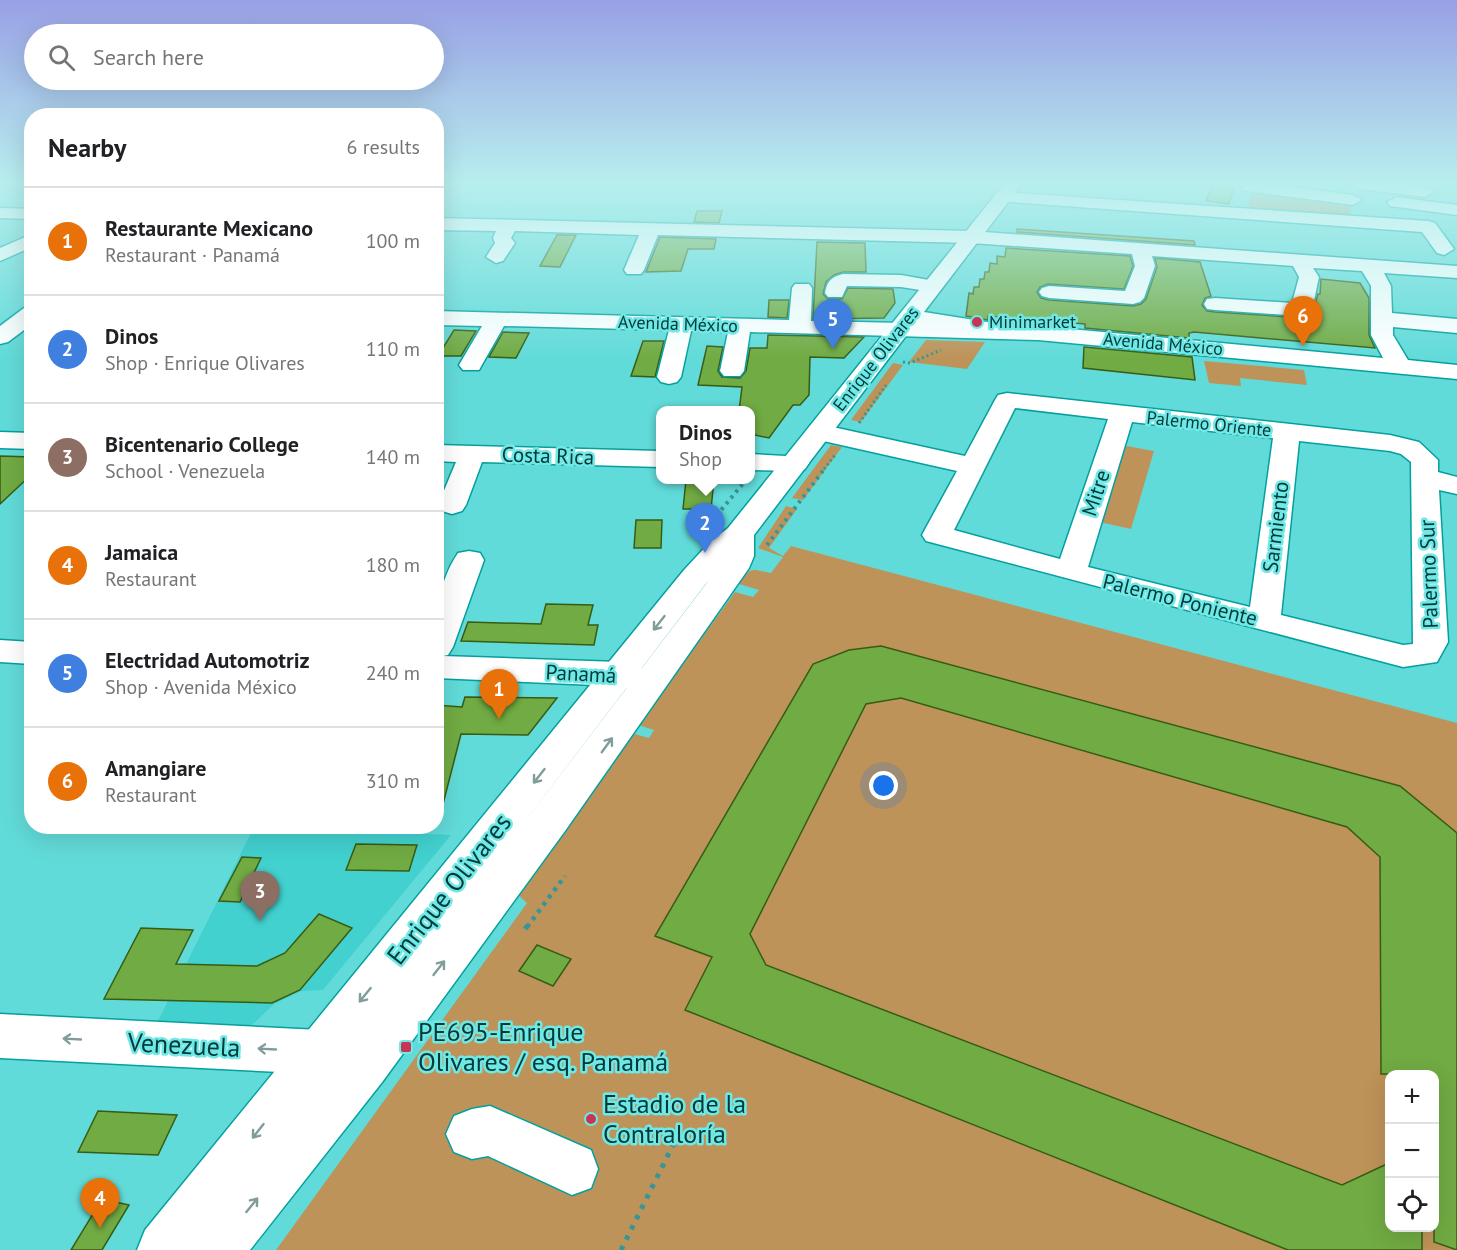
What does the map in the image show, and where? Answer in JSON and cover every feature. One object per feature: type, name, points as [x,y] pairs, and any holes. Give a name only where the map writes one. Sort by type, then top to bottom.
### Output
[{"type":"street","points":[[488,252],[496,242]]},
{"type":"street","points":[[634,270],[645,242]]},
{"type":"street","name":"Enrique Olivares","points":[[215,1250],[343,1058],[636,678],[734,568],[795,463],[967,242]]},
{"type":"street","points":[[993,242],[1064,260],[1141,249],[1224,270],[1299,260],[1455,274]]},
{"type":"street","points":[[1439,242],[1444,249]]},
{"type":"street","points":[[0,255],[24,244]]},
{"type":"street","points":[[1045,321],[1133,298],[1145,266],[1141,249]]},
{"type":"street","points":[[1045,321],[1064,260]]},
{"type":"street","points":[[1215,304],[1301,310],[1309,277],[1299,260]]},
{"type":"street","points":[[1369,265],[1381,286],[1382,335],[1400,367]]},
{"type":"street","points":[[1210,349],[1205,316],[1215,304],[1224,270]]},
{"type":"street","points":[[836,293],[837,284],[843,280],[933,286]]},
{"type":"street","points":[[800,328],[802,288]]},
{"type":"street","name":"Avenida México","points":[[444,318],[800,328],[904,324],[1004,331],[1045,321],[1210,349],[1400,367],[1454,375]]},
{"type":"street","points":[[0,336],[24,319]]},
{"type":"street","points":[[471,365],[497,319]]},
{"type":"street","points":[[1382,319],[1457,326]]},
{"type":"street","points":[[669,377],[681,325]]},
{"type":"street","points":[[732,371],[740,326]]},
{"type":"street","name":"Palermo Oriente","points":[[976,460],[1007,400],[1390,443],[1410,448]]},
{"type":"street","name":"Mitre","points":[[1071,572],[1122,414]]},
{"type":"street","points":[[823,427],[976,460]]},
{"type":"street","name":"Sarmiento","points":[[1264,621],[1287,432]]},
{"type":"street","points":[[0,440],[24,441]]},
{"type":"street","name":"Palermo Sur","points":[[1410,448],[1424,460],[1431,642],[1425,654]]},
{"type":"street","name":"Costa Rica","points":[[444,453],[656,459]]},
{"type":"street","points":[[452,505],[472,454]]},
{"type":"street","name":"Palermo Poniente","points":[[976,460],[938,535],[1071,572],[1403,656],[1425,654]]},
{"type":"street","points":[[755,462],[795,463]]},
{"type":"street","points":[[1425,485],[1457,486]]},
{"type":"street","name":"Palermo Sur","points":[[1425,485],[1457,496]]},
{"type":"street","points":[[444,626],[469,560]]},
{"type":"street","points":[[0,651],[24,652]]},
{"type":"street","name":"Panamá","points":[[444,667],[636,678]]},
{"type":"street","name":"Venezuela","points":[[0,1035],[343,1058]]},
{"type":"street","name":"Enrique Olivares","points":[[165,1250],[343,1058]]},
{"type":"street","points":[[472,1134],[490,1131],[572,1169]]},
{"type":"path","points":[[901,365],[907,355]]},
{"type":"path","points":[[751,542],[851,434],[887,384]]},
{"type":"path","points":[[525,929],[565,876]]},
{"type":"path","points":[[621,1250],[674,1143]]},
{"type":"shaded area","points":[[926,340],[985,342],[967,369],[909,362]]},
{"type":"shaded area","points":[[1204,361],[1304,370],[1307,385],[1240,378],[1241,386],[1209,383]]},
{"type":"shaded area","points":[[893,363],[903,365],[861,422],[851,420]]},
{"type":"shaded area","points":[[831,445],[842,447],[803,500],[792,498]]},
{"type":"shaded area","points":[[1121,445],[1154,451],[1131,529],[1095,521]]},
{"type":"shaded area","points":[[786,506],[797,509],[769,548],[783,556],[791,546],[1457,723],[1457,1250],[276,1250],[527,903],[516,893],[631,733],[649,738],[654,730],[638,725],[735,592],[753,597],[759,590],[739,584],[743,578],[752,570],[771,573],[783,557],[758,548]]},
{"type":"shaded area","points":[[251,834],[451,835],[323,990],[301,991],[274,1004],[248,1029],[157,1023]],"holes":[[[356,844],[416,845],[347,870]],[[319,915],[352,928],[300,990],[272,1003],[192,1001],[285,953]]]},
{"type":"building","points":[[553,242],[572,242],[560,267],[540,266]]},
{"type":"building","points":[[658,242],[715,242],[714,249],[688,249],[681,271],[646,272]]},
{"type":"building","points":[[817,242],[865,243],[866,272],[843,272],[834,275],[826,282],[823,294],[828,299],[842,299],[848,288],[893,289],[895,303],[884,318],[813,319]]},
{"type":"building","points":[[1158,242],[1194,242],[1195,245]]},
{"type":"building","points":[[1006,248],[1130,256],[1133,266],[1124,289],[1048,284],[1040,287],[1037,292],[1041,298],[1049,300],[1133,306],[1141,304],[1146,299],[1157,267],[1155,258],[1200,262],[1211,296],[1205,298],[1202,305],[1207,311],[1215,312],[1320,319],[1315,308],[1320,308],[1316,301],[1320,294],[1321,279],[1360,283],[1369,298],[1369,335],[1375,348],[1194,332],[1189,333],[1189,338],[1085,328],[1085,324],[988,316],[988,320],[966,316],[969,293],[973,294],[974,287],[979,287],[980,279],[984,279],[985,272],[989,272],[990,263],[997,264],[997,256],[1005,257]]},
{"type":"building","points":[[769,300],[789,300],[787,318],[768,317]]},
{"type":"building","points":[[454,330],[476,331],[461,356],[444,356],[444,346]]},
{"type":"building","points":[[503,332],[529,333],[516,358],[489,357]]},
{"type":"building","points":[[768,335],[864,337],[844,358],[810,357],[809,395],[800,405],[793,405],[769,438],[755,435],[755,406],[740,406],[742,387],[698,385],[707,346],[723,347],[718,371],[722,377],[740,378],[746,371],[750,348],[767,348]]},
{"type":"building","points":[[643,341],[664,341],[655,377],[631,376]]},
{"type":"building","points":[[1084,347],[1192,357],[1195,380],[1083,368]]},
{"type":"building","points":[[0,456],[24,457],[24,482],[0,504]]},
{"type":"building","points":[[686,484],[714,484],[711,509],[683,509]]},
{"type":"building","points":[[636,520],[662,520],[661,548],[634,548]]},
{"type":"building","points":[[546,604],[593,605],[588,625],[598,625],[594,645],[461,641],[468,622],[541,624]]},
{"type":"building","points":[[881,646],[1400,786],[1457,833],[1457,1250],[1434,1242],[1434,1232],[1439,1232],[1439,1070],[1385,1070],[1385,1074],[1381,1074],[1380,857],[1347,827],[901,698],[866,704],[750,934],[766,965],[1342,1185],[1385,1165],[1385,1232],[1422,1232],[1422,1250],[1288,1250],[685,1010],[712,957],[655,936],[813,664],[849,650]]},
{"type":"building","points":[[465,697],[557,698],[528,735],[461,734],[444,800],[444,706],[462,707]]},
{"type":"building","points":[[356,844],[417,845],[409,871],[346,870]]},
{"type":"building","points":[[242,857],[261,858],[240,902],[219,901]]},
{"type":"building","points":[[319,914],[352,928],[300,990],[272,1003],[104,999],[141,928],[193,930],[176,964],[257,966],[285,953]]},
{"type":"building","points":[[537,945],[571,959],[553,986],[519,971]]},
{"type":"building","points":[[98,1111],[177,1115],[158,1155],[78,1152]]},
{"type":"building","points":[[102,1199],[129,1205],[102,1250],[71,1250]]},
{"type":"place","name":"Minimarket","points":[[977,322]]},
{"type":"place","name":"Amangiare","points":[[1303,346]]},
{"type":"place","name":"Electridad Automotriz","points":[[833,349]]},
{"type":"place","name":"Dinos","points":[[705,553]]},
{"type":"place","name":"Restaurante Mexicano","points":[[499,719]]},
{"type":"place","name":"Bicentenario College","points":[[260,921]]},
{"type":"place","name":"PE695-Enrique Olivares / esq. Panamá","points":[[406,1047]]},
{"type":"place","name":"Estadio de la Contraloría","points":[[591,1119]]},
{"type":"place","name":"Jamaica","points":[[100,1228]]}]
